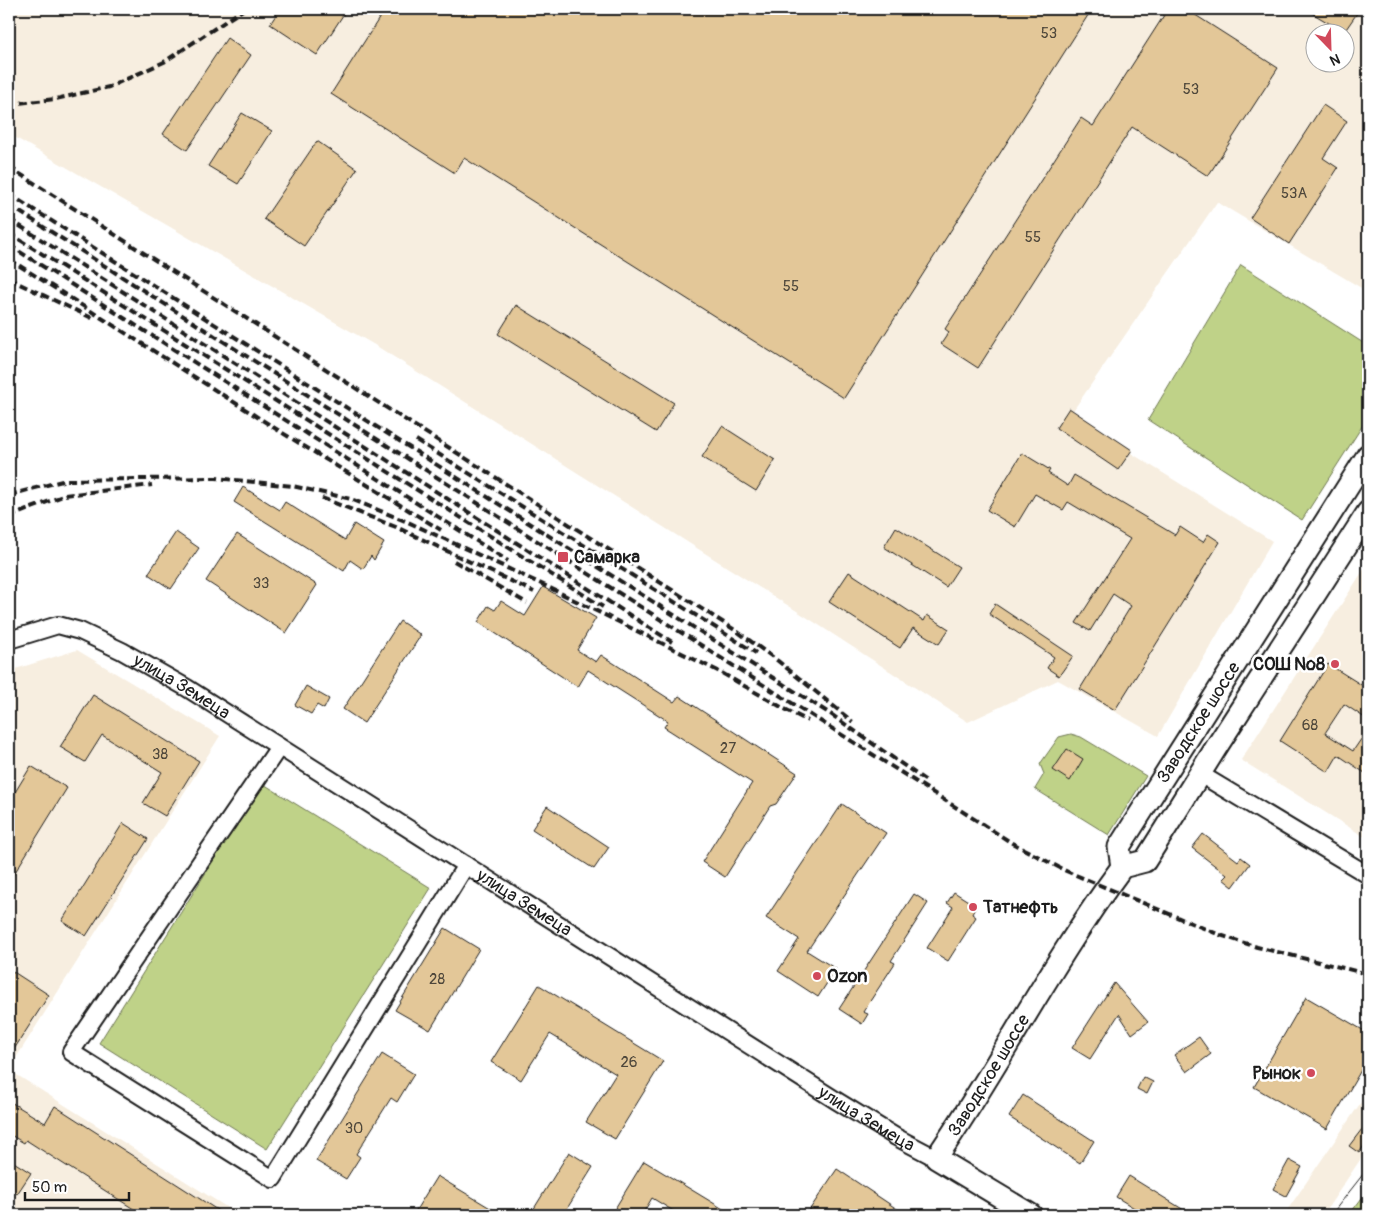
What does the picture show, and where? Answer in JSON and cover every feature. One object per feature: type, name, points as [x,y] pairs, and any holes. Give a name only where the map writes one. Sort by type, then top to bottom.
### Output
[{"type":"main road","name":"Заводское шоссе","points":[[1122,867],[1119,847],[1368,454]]},
{"type":"main road","name":"Заводское шоссе","points":[[936,1158],[960,1123],[1077,931],[1122,867],[1145,861],[1368,512]]},
{"type":"main road","name":"улица Земеца","points":[[936,1158],[1031,1215]]},
{"type":"street","name":"улица Земеца","points":[[9,640],[58,625],[80,631],[122,651],[179,684],[879,1127],[936,1158]]},
{"type":"street","points":[[279,747],[71,1052],[273,1179],[466,866]]},
{"type":"street","points":[[1200,774],[1368,875]]},
{"type":"shaded area","points":[[9,9],[1368,9],[1368,292],[1217,202],[1070,415],[1272,541],[1158,736],[1058,680],[968,722],[811,620],[378,347],[9,134]]},
{"type":"shaded area","name":"СОШ №8","points":[[1366,566],[1368,568],[1368,839],[1241,760]]},
{"type":"shaded area","points":[[77,650],[220,736],[9,1069],[9,671]]},
{"type":"shaded area","points":[[9,1070],[239,1215],[9,1215]]},
{"type":"shaded area","points":[[1368,1092],[1368,1148],[1323,1215],[1284,1215]]},
{"type":"green space","points":[[1241,265],[1368,346],[1368,417],[1302,520],[1148,420]]},
{"type":"green space","points":[[1071,734],[1081,737],[1146,776],[1109,835],[1035,789],[1044,774],[1040,764],[1059,737]]},
{"type":"green space","points":[[262,783],[431,888],[267,1149],[99,1043]]},
{"type":"green space","points":[[1368,1190],[1368,1215],[1349,1215]]},
{"type":"building","points":[[280,9],[347,9],[317,55],[270,24]]},
{"type":"building","points":[[385,9],[1092,9],[844,398],[464,158],[455,173],[331,94]]},
{"type":"building","points":[[1168,9],[1186,9],[1278,68],[1208,176],[1132,127],[978,368],[941,344],[949,332],[945,329],[1081,118],[1093,126]]},
{"type":"building","points":[[1305,9],[1360,9],[1351,22],[1327,22]]},
{"type":"building","points":[[227,38],[251,55],[187,150],[163,134]]},
{"type":"building","points":[[1323,105],[1347,121],[1323,158],[1338,168],[1289,244],[1250,218]]},
{"type":"building","points":[[242,113],[272,131],[238,184],[208,166]]},
{"type":"building","points":[[317,141],[357,169],[304,246],[264,219]]},
{"type":"building","points":[[516,305],[674,403],[656,432],[498,334]]},
{"type":"building","points":[[1069,408],[1132,450],[1118,470],[1056,428]]},
{"type":"building","points":[[722,426],[775,460],[756,491],[702,457]]},
{"type":"building","points":[[1022,453],[1050,470],[1048,473],[1068,486],[1074,475],[1175,535],[1180,527],[1203,542],[1208,534],[1220,542],[1115,710],[1080,689],[1131,606],[1113,594],[1090,631],[1076,623],[1130,539],[1068,502],[1063,510],[1035,494],[1015,527],[987,510]]},
{"type":"building","points":[[243,487],[280,510],[285,502],[345,540],[354,524],[384,543],[374,560],[371,556],[363,569],[350,560],[344,571],[234,502]]},
{"type":"building","points":[[896,527],[959,567],[946,587],[884,547]]},
{"type":"building","points":[[176,532],[199,548],[171,589],[148,574]]},
{"type":"building","points":[[237,534],[317,585],[286,633],[206,581]]},
{"type":"building","points":[[849,572],[924,621],[927,615],[949,629],[939,644],[913,628],[900,648],[829,602]]},
{"type":"building","points":[[543,587],[596,618],[577,650],[596,662],[601,655],[674,702],[679,696],[797,773],[776,804],[770,806],[725,877],[702,862],[752,783],[664,727],[668,721],[588,670],[578,687],[478,622],[488,606],[495,610],[501,601],[525,616]]},
{"type":"building","points":[[995,604],[1073,656],[1059,676],[1047,668],[1054,657],[989,614]]},
{"type":"building","points":[[400,621],[421,635],[364,723],[343,709]]},
{"type":"building","points":[[1328,664],[1368,689],[1368,720],[1344,704],[1325,733],[1353,751],[1368,729],[1368,775],[1338,755],[1328,772],[1280,741]]},
{"type":"building","points":[[306,686],[329,699],[324,709],[317,705],[311,714],[295,705]]},
{"type":"building","points":[[93,695],[199,761],[165,816],[143,803],[162,772],[102,735],[85,762],[60,747]]},
{"type":"building","points":[[1067,749],[1083,759],[1070,781],[1053,770]]},
{"type":"building","points":[[31,766],[67,788],[9,882],[9,802]]},
{"type":"building","points":[[842,804],[886,833],[807,951],[836,969],[818,997],[778,971],[799,939],[766,918]]},
{"type":"building","points":[[547,806],[609,847],[594,869],[532,829]]},
{"type":"building","points":[[123,823],[148,839],[86,936],[62,921]]},
{"type":"building","points":[[1203,834],[1238,861],[1241,857],[1250,864],[1233,887],[1223,879],[1227,875],[1192,848]]},
{"type":"building","points":[[954,892],[976,906],[972,914],[976,917],[948,961],[927,948],[953,907],[947,903]]},
{"type":"building","points":[[914,894],[928,903],[891,961],[895,963],[863,1012],[868,1014],[862,1024],[839,1009]]},
{"type":"building","points":[[445,928],[479,949],[430,1030],[395,1010]]},
{"type":"building","points":[[9,969],[49,995],[9,1057]]},
{"type":"building","points":[[1114,983],[1148,1022],[1132,1034],[1119,1014],[1090,1059],[1072,1048]]},
{"type":"building","points":[[539,985],[663,1061],[615,1139],[586,1122],[616,1074],[550,1034],[521,1080],[491,1062]]},
{"type":"building","name":"Рынок","points":[[1306,997],[1368,1033],[1368,1058],[1327,1129],[1254,1087]]},
{"type":"building","points":[[1199,1037],[1211,1054],[1187,1072],[1174,1055]]},
{"type":"building","points":[[382,1054],[414,1074],[397,1102],[391,1098],[356,1154],[360,1157],[346,1179],[316,1161]]},
{"type":"building","points":[[1143,1077],[1153,1082],[1147,1094],[1137,1089]]},
{"type":"building","points":[[1023,1095],[1094,1141],[1080,1163],[1009,1117]]},
{"type":"building","points":[[9,1101],[45,1123],[55,1106],[225,1215],[143,1215],[26,1140],[24,1143],[9,1134]]},
{"type":"building","points":[[1362,1129],[1368,1134],[1368,1140],[1359,1153],[1349,1146]]},
{"type":"building","points":[[569,1152],[593,1167],[563,1215],[530,1215]]},
{"type":"building","points":[[9,1159],[31,1173],[17,1194],[9,1188]]},
{"type":"building","points":[[1289,1160],[1302,1167],[1286,1196],[1273,1189]]},
{"type":"building","points":[[644,1161],[733,1215],[680,1215],[652,1198],[642,1215],[611,1215]]},
{"type":"building","points":[[837,1169],[906,1215],[852,1215],[843,1209],[839,1215],[806,1215]]},
{"type":"building","points":[[437,1176],[502,1215],[413,1215]]},
{"type":"building","points":[[1129,1176],[1192,1215],[1146,1215],[1116,1197]]},
{"type":"tram line","points":[[1331,1215],[1368,1168]]},
{"type":"railway","points":[[9,104],[56,99],[109,87],[164,62],[244,9]]},
{"type":"railway","points":[[9,167],[738,632],[778,661],[853,722]]},
{"type":"railway","points":[[9,194],[832,715],[926,781]]},
{"type":"railway","points":[[9,205],[1012,843],[1066,871],[1220,935],[1257,947],[1368,974]]},
{"type":"railway","points":[[9,219],[672,642]]},
{"type":"railway","points":[[9,233],[603,607]]},
{"type":"railway","points":[[9,245],[508,561]]},
{"type":"railway","points":[[9,259],[281,432],[441,530]]},
{"type":"railway","points":[[9,279],[94,319]]},
{"type":"railway","points":[[416,440],[756,653]]},
{"type":"railway","points":[[9,495],[66,480],[216,478],[292,486],[351,499],[408,522],[552,589],[720,672],[808,721]]},
{"type":"railway","points":[[9,517],[65,495],[152,485]]},
{"type":"railway","points":[[322,498],[396,527],[534,592]]},
{"type":"railway","points":[[454,561],[527,603]]},
{"type":"place","name":"Самарка","points":[[563,557]]},
{"type":"place","name":"СОШ №8","points":[[1335,664]]},
{"type":"place","name":"Татнефть","points":[[973,907]]},
{"type":"place","name":"Ozon","points":[[817,976]]},
{"type":"place","name":"Рынок","points":[[1311,1073]]}]
